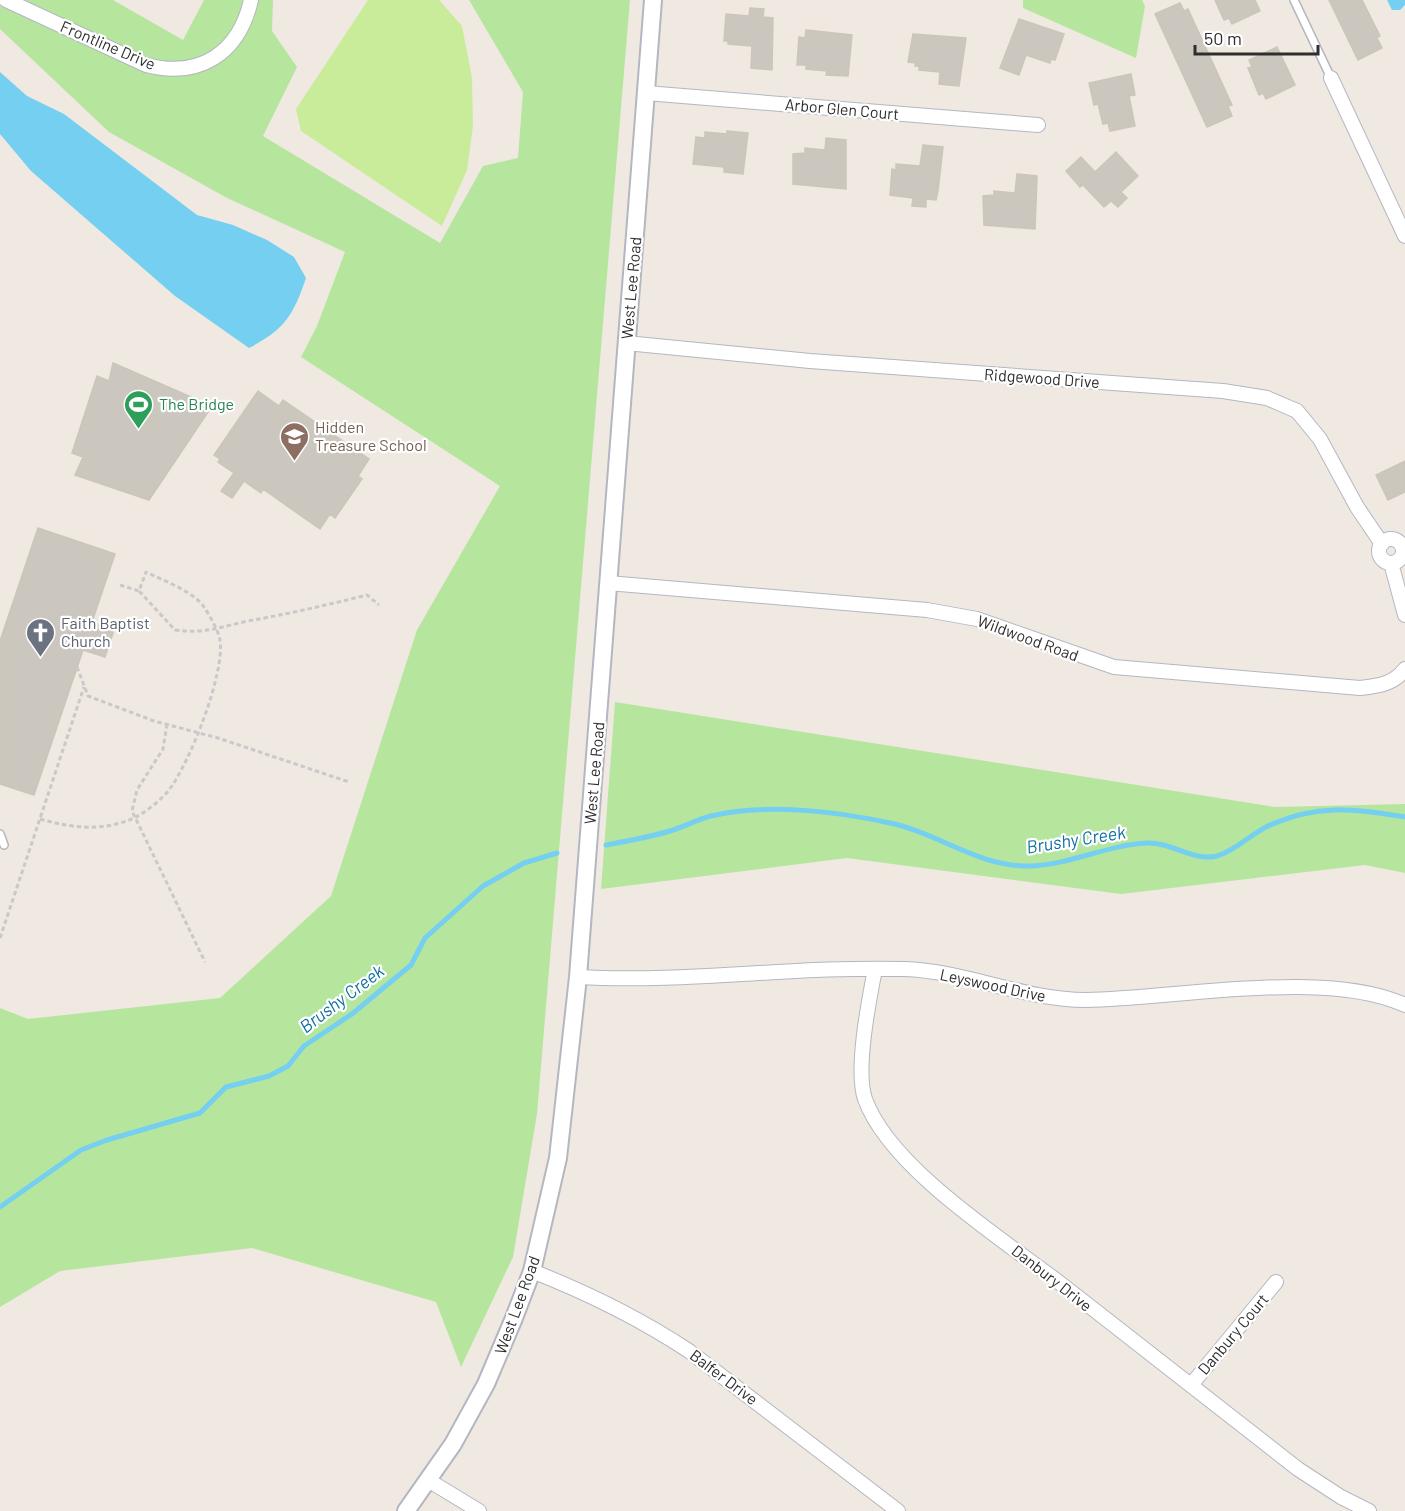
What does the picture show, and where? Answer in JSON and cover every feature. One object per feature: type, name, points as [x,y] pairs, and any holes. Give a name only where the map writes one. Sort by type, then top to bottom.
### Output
[{"type":"street","name":"Frontline Drive","points":[[6,0],[146,65],[171,69],[199,66],[221,53],[239,34],[250,0]]},
{"type":"street","name":"West Lee Road","points":[[406,1511],[453,1444],[486,1384],[532,1271],[558,1158],[578,977],[653,0]]},
{"type":"street","points":[[1331,78],[1405,236]]},
{"type":"street","name":"Arbor Glen Court","points":[[646,93],[1038,125]]},
{"type":"street","name":"Ridgewood Drive","points":[[626,343],[799,360],[1223,391],[1267,398],[1297,411],[1310,424],[1357,507],[1382,544]]},
{"type":"street","points":[[1391,563],[1401,558],[1403,545],[1392,540],[1382,544],[1379,551],[1381,558],[1391,563],[1405,615]]},
{"type":"street","name":"Wildwood Road","points":[[608,583],[927,610],[977,619],[1090,661],[1141,671],[1360,688],[1379,686],[1395,680],[1405,669]]},
{"type":"street","name":"Leyswood Drive","points":[[578,977],[622,979],[832,968],[875,969],[948,974],[1069,999],[1303,988],[1358,991],[1405,1005]]},
{"type":"street","name":"Danbury Drive","points":[[875,969],[862,1084],[866,1101],[885,1135],[923,1175],[974,1218],[1298,1469],[1341,1497],[1369,1511]]},
{"type":"street","name":"Balfer Drive","points":[[532,1271],[619,1308],[654,1328],[716,1372],[898,1511]]},
{"type":"street","name":"Danbury Court","points":[[1191,1385],[1276,1282]]},
{"type":"street","points":[[428,1480],[479,1511]]},
{"type":"lane","points":[[1294,0],[1331,78]]},
{"type":"lane","points":[[0,834],[4,845]]},
{"type":"path","points":[[40,819],[68,827],[103,828],[135,818],[168,791],[198,732],[220,653],[220,638],[203,605],[177,587],[146,572],[139,591]]},
{"type":"path","points":[[120,585],[139,591],[175,630],[198,633],[367,595],[379,605]]},
{"type":"path","points":[[78,667],[88,696],[167,724],[349,782]]},
{"type":"path","points":[[0,938],[84,685]]},
{"type":"path","points":[[167,724],[163,748],[137,790],[132,811],[205,962]]},
{"type":"green space","points":[[0,0],[113,0],[183,40],[204,0],[273,0],[272,31],[297,67],[263,136],[440,243],[483,166],[518,158],[523,92],[469,0],[630,0],[537,1114],[513,1257],[461,1367],[436,1302],[252,1248],[60,1271],[0,1307],[0,1008],[28,1019],[220,998],[331,896],[417,630],[500,486],[301,357],[317,326],[345,252],[227,198],[109,132],[0,29]]},
{"type":"green space","points":[[368,0],[439,0],[462,26],[472,78],[473,126],[467,170],[442,226],[301,131],[296,109]]},
{"type":"green space","points":[[1023,0],[1142,0],[1145,6],[1136,58],[1023,8]]},
{"type":"green space","points":[[615,702],[1275,807],[1405,804],[1405,873],[1365,865],[1121,894],[847,858],[601,889]]},
{"type":"water","points":[[1387,0],[1405,0],[1405,5],[1400,10],[1392,10]]},
{"type":"water","points":[[0,72],[27,96],[64,114],[197,215],[233,225],[267,240],[294,257],[306,278],[292,312],[279,328],[249,348],[175,296],[31,171],[0,134]]},
{"type":"building","points":[[1215,0],[1255,0],[1260,11],[1232,24],[1229,18],[1224,20]]},
{"type":"building","points":[[1329,0],[1362,0],[1380,36],[1377,38],[1382,48],[1358,60]]},
{"type":"building","points":[[1180,3],[1184,11],[1188,9],[1232,105],[1228,106],[1232,116],[1207,127],[1155,14]]},
{"type":"building","points":[[750,8],[764,9],[763,17],[773,18],[772,70],[751,68],[752,46],[728,44],[728,41],[724,41],[726,14],[749,16]]},
{"type":"building","points":[[1019,19],[1064,34],[1055,60],[1051,59],[1050,63],[1026,55],[1019,75],[1000,68]]},
{"type":"building","points":[[806,30],[852,35],[848,76],[826,75],[827,71],[806,69],[806,65],[797,65],[799,37],[805,38]]},
{"type":"building","points":[[913,34],[966,38],[959,86],[939,84],[940,72],[919,70],[919,66],[915,66],[916,63],[908,62]]},
{"type":"building","points":[[1277,47],[1295,85],[1266,99],[1263,93],[1259,95],[1248,68],[1252,67],[1249,60]]},
{"type":"building","points":[[1131,74],[1135,95],[1129,96],[1135,126],[1110,131],[1108,123],[1103,124],[1098,104],[1094,105],[1089,83]]},
{"type":"building","points":[[727,131],[748,133],[743,174],[724,172],[724,167],[693,164],[696,137],[705,138],[705,132],[727,134]]},
{"type":"building","points":[[826,138],[846,140],[846,189],[793,184],[793,154],[805,153],[805,148],[825,150]]},
{"type":"building","points":[[923,145],[943,147],[936,200],[926,199],[926,207],[912,206],[913,198],[890,195],[892,169],[896,170],[896,164],[920,166]]},
{"type":"building","points":[[1116,152],[1138,176],[1121,192],[1127,198],[1118,207],[1111,201],[1104,207],[1083,185],[1080,187],[1066,171],[1081,157],[1095,172]]},
{"type":"building","points":[[1017,174],[1037,176],[1035,229],[984,225],[983,196],[994,195],[994,191],[1015,193]]},
{"type":"building","name":"The Bridge","points":[[113,363],[212,406],[149,500],[75,475],[83,457],[72,453],[97,376],[109,381]]},
{"type":"building","name":"Hidden Treasure School","points":[[258,391],[279,406],[283,400],[369,459],[358,476],[362,479],[335,518],[330,514],[320,529],[263,489],[261,493],[244,481],[232,498],[221,491],[234,473],[218,462],[220,459],[214,455]]},
{"type":"building","points":[[1405,461],[1405,492],[1388,500],[1376,475]]},
{"type":"building","name":"Faith Baptist Church","points":[[38,528],[115,554],[92,622],[114,630],[105,657],[83,650],[34,795],[0,784],[0,641]]},
{"type":"waterway","name":"Brushy Creek","points":[[606,845],[656,835],[706,817],[732,812],[800,810],[890,823],[925,834],[994,862],[1032,866],[1047,865],[1118,847],[1147,843],[1165,845],[1199,856],[1217,856],[1268,826],[1303,814],[1320,811],[1352,810],[1405,817]]},
{"type":"waterway","name":"Brushy Creek","points":[[0,1207],[81,1150],[107,1140],[200,1113],[226,1087],[269,1076],[288,1066],[304,1046],[352,1014],[411,965],[425,938],[483,886],[524,863],[557,853]]},
{"type":"place","name":"The Bridge","points":[[138,430]]},
{"type":"place","name":"Hidden Treasure School","points":[[294,462]]},
{"type":"place","name":"Faith Baptist Church","points":[[40,658]]}]
